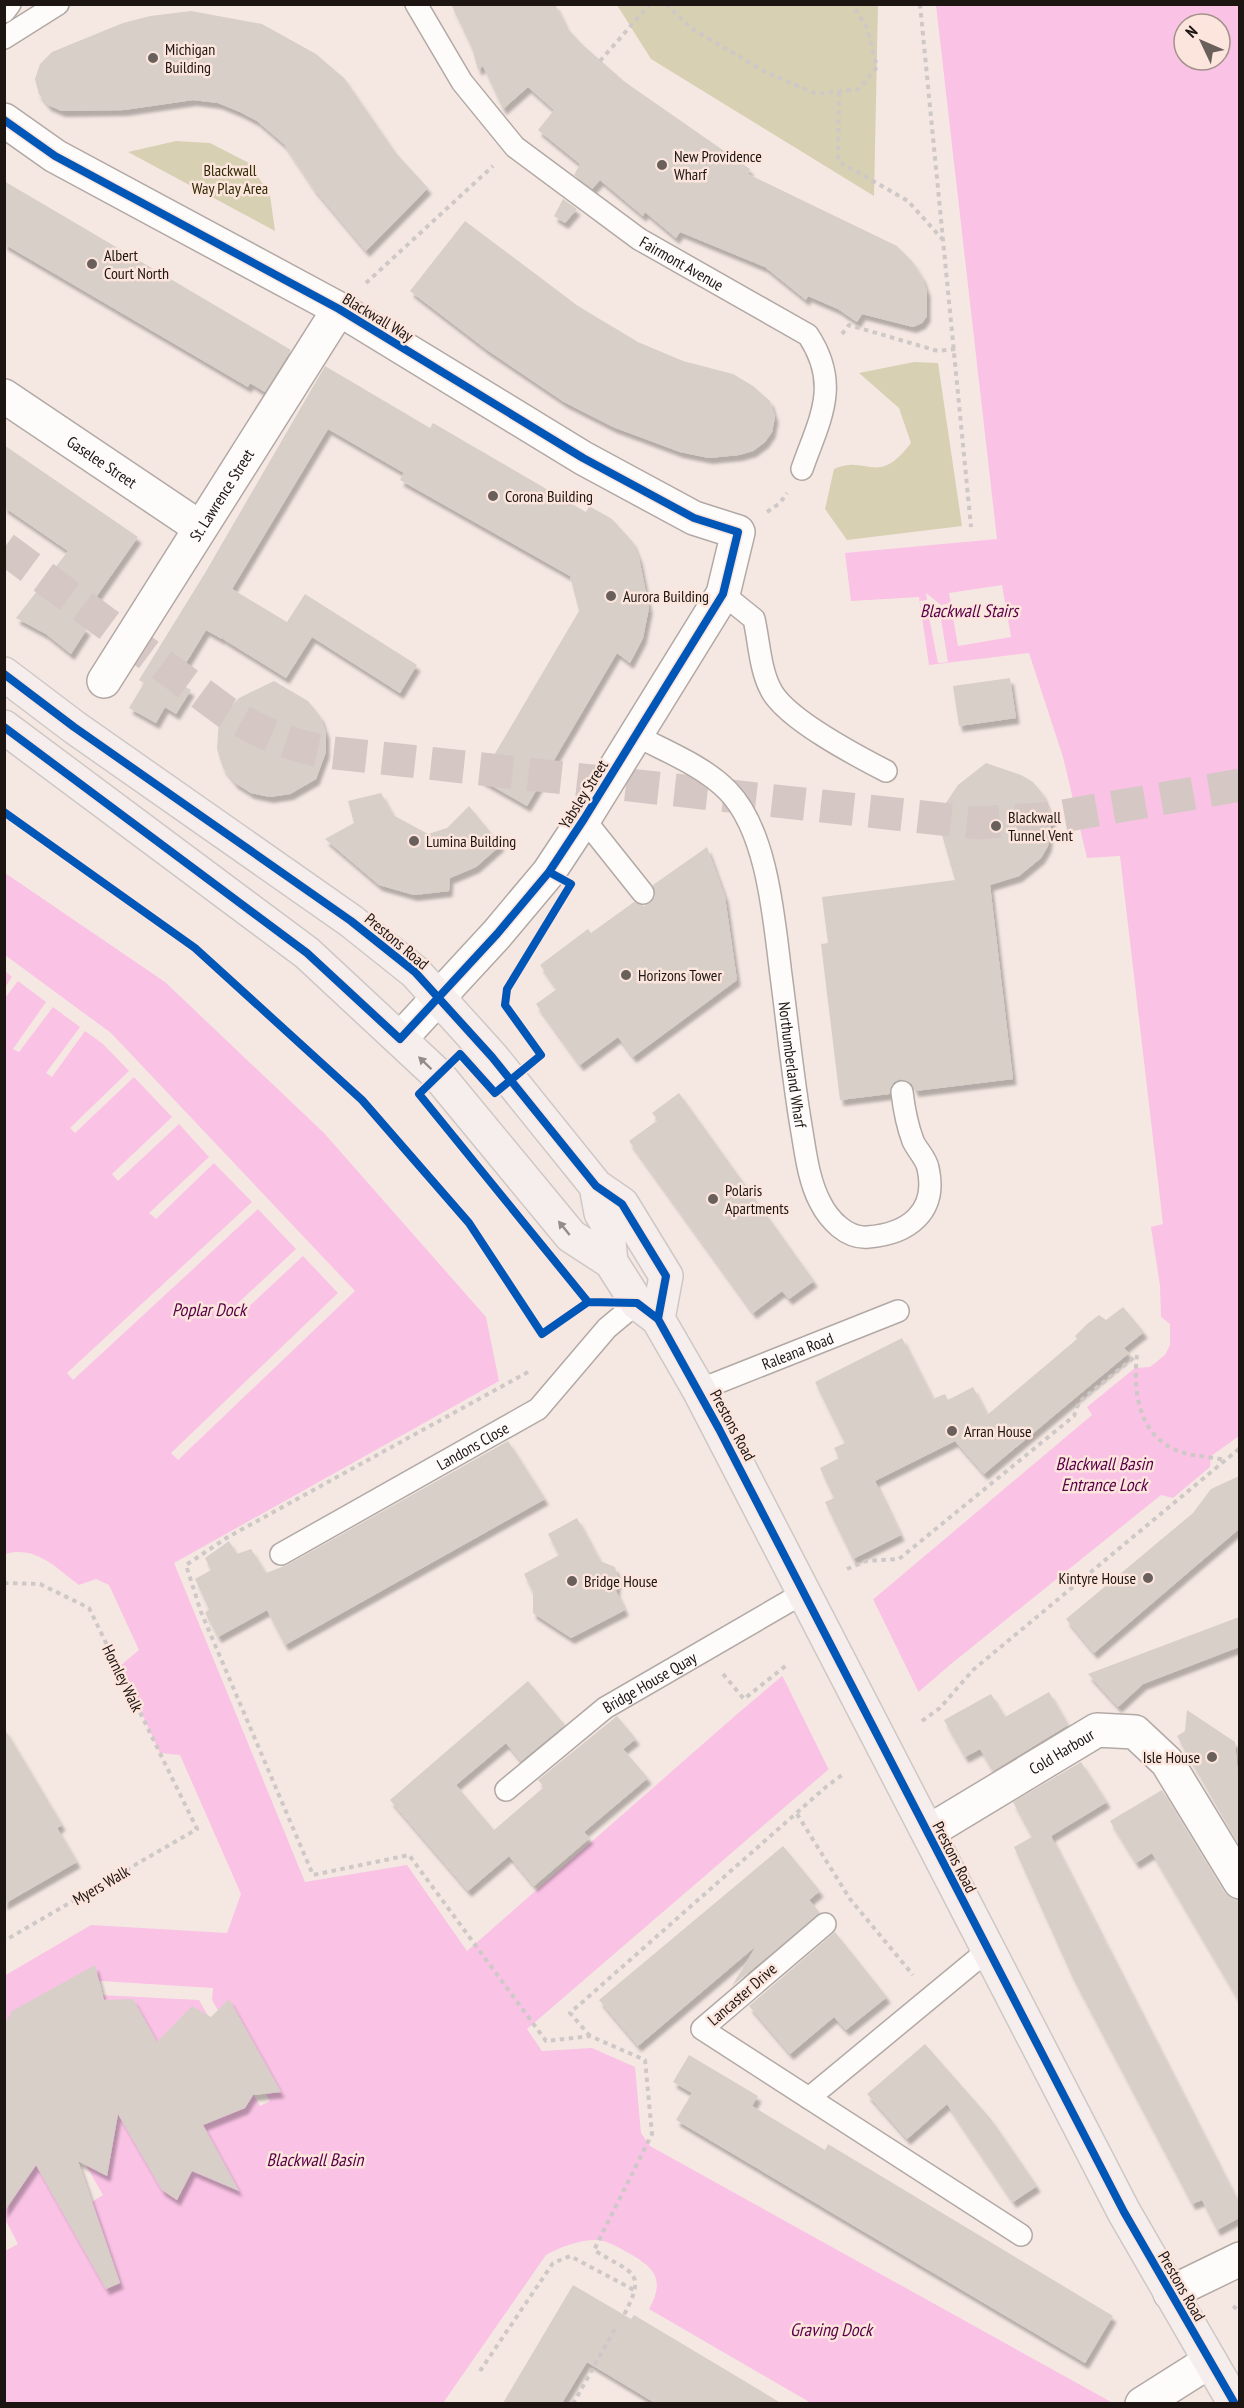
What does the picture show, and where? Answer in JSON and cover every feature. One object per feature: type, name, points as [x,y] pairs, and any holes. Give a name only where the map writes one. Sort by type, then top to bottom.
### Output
[{"type":"main road","name":"Prestons Road","points":[[4,674],[74,727],[351,921],[415,972],[492,1057],[596,1186],[622,1204],[666,1276],[648,1311]]},
{"type":"main road","name":"Prestons Road","points":[[4,727],[307,953],[438,1075],[571,1236],[611,1262],[648,1311],[699,1390],[1124,2212],[1235,2403]]},
{"type":"main road","name":"Prestons Road","points":[[596,1186],[601,1213],[607,1223],[611,1262]]},
{"type":"street","name":"Blackwall Way","points":[[4,120],[55,156],[339,309],[583,458],[694,518],[738,532]]},
{"type":"street","name":"St. Lawrence Street","points":[[104,681],[339,309]]},
{"type":"street","name":"Gaselee Street","points":[[4,396],[200,527]]},
{"type":"street","name":"Yabsley Street","points":[[400,1039],[440,999],[549,872],[723,594],[738,532]]},
{"type":"street","name":"Cold Harbour","points":[[928,1832],[1096,1730],[1135,1732],[1167,1762],[1239,1882]]},
{"type":"street","points":[[1170,2293],[1239,2259]]},
{"type":"street","points":[[1142,2403],[1210,2361]]},
{"type":"lane","points":[[4,12],[10,4]]},
{"type":"lane","points":[[4,38],[58,4]]},
{"type":"lane","name":"Fairmont Avenue","points":[[416,4],[462,82],[515,147],[639,239],[808,335],[820,353],[827,378],[823,408],[802,469]]},
{"type":"lane","points":[[723,594],[754,619],[765,676],[779,702],[850,753],[886,771]]},
{"type":"lane","name":"Northumberland Wharf","points":[[635,735],[705,773],[728,791],[745,813],[768,879],[799,1114],[811,1180],[820,1204],[838,1227],[859,1238],[884,1236],[907,1228],[924,1210],[931,1187],[928,1165],[914,1143],[906,1120],[902,1092]]},
{"type":"lane","points":[[584,819],[643,893]]},
{"type":"lane","name":"Landons Close","points":[[281,1554],[538,1409],[608,1328],[648,1311]]},
{"type":"lane","name":"Raleana Road","points":[[699,1390],[898,1311]]},
{"type":"lane","name":"Bridge House Quay","points":[[506,1790],[605,1708],[805,1592]]},
{"type":"lane","name":"Lancaster Drive","points":[[825,1923],[702,2029],[1021,2235]]},
{"type":"lane","points":[[809,2098],[988,1950]]},
{"type":"path","points":[[600,61],[650,4]]},
{"type":"path","points":[[666,4],[691,28],[766,73],[817,94],[859,89],[877,67],[867,28],[852,4]]},
{"type":"path","points":[[920,4],[956,349],[971,527]]},
{"type":"path","points":[[839,92],[838,161],[908,201],[945,241]]},
{"type":"path","points":[[374,276],[515,147]]},
{"type":"path","points":[[841,335],[849,325],[938,351],[956,349]]},
{"type":"path","points":[[738,532],[780,503],[802,469]]},
{"type":"path","points":[[847,1569],[866,1561],[899,1559],[1074,1416],[1079,1402],[1137,1354],[1134,1388],[1144,1418],[1163,1441],[1176,1450],[1191,1455],[1211,1456],[1225,1461]]},
{"type":"path","points":[[529,1372],[228,1537],[186,1565],[201,1612],[313,1875],[409,1855],[546,2041],[590,2036]]},
{"type":"path","points":[[922,1721],[940,1708],[973,1670],[1239,1448]]},
{"type":"path","points":[[722,1673],[744,1699],[788,1664]]},
{"type":"path","points":[[624,2315],[637,2291],[637,2282],[631,2273],[594,2250],[652,2134],[645,2060],[590,2036],[570,2013],[842,1775]]},
{"type":"path","points":[[797,1814],[850,1899],[918,1980]]},
{"type":"path","points":[[480,2371],[553,2263],[570,2256],[637,2291]]},
{"type":"path","points":[[1233,2306],[1239,2311]]},
{"type":"path","points":[[573,2403],[616,2327]]},
{"type":"green space","points":[[617,5],[878,5],[874,196],[651,59]]},
{"type":"green space","name":"Blackwall Way Play Area","points":[[176,141],[210,143],[249,163],[270,195],[275,231],[128,152]]},
{"type":"green space","points":[[914,362],[938,363],[962,526],[847,540],[825,509],[834,469],[845,465],[880,467],[889,464],[911,443],[899,408],[859,373]]},
{"type":"water","points":[[936,5],[1239,5],[1239,1436],[1211,1456],[1210,1467],[1173,1498],[1161,1495],[951,1664],[527,2029],[542,2051],[592,2048],[635,2067],[641,2133],[650,2146],[1113,2403],[811,2403],[649,2309],[657,2289],[654,2274],[635,2256],[614,2245],[595,2240],[570,2244],[546,2255],[443,2403],[5,2403],[4,1976],[91,1925],[227,1933],[241,1894],[180,1755],[160,1753],[120,1666],[139,1650],[109,1585],[96,1579],[79,1585],[54,1565],[36,1555],[16,1552],[5,1554],[5,873],[165,982],[324,1133],[486,1317],[499,1381],[174,1563],[305,1882],[407,1865],[467,1951],[736,1715],[1092,1415],[1087,1407],[1135,1368],[1150,1367],[1165,1355],[1170,1345],[1170,1324],[1161,1317],[1160,1286],[1151,1227],[1163,1224],[1120,856],[1087,858],[1063,757],[1029,653],[929,665],[919,597],[851,601],[845,553],[997,539]]},
{"type":"pier","points":[[1002,585],[1011,637],[958,646],[952,612],[940,613],[948,662],[938,663],[927,607],[921,607],[920,601],[927,600],[926,593],[941,605],[951,603],[949,593]]},
{"type":"pier","points":[[5,955],[111,1033],[355,1291],[178,1460],[171,1453],[338,1293],[303,1256],[243,1312],[236,1305],[296,1249],[258,1209],[73,1380],[67,1373],[252,1202],[214,1163],[156,1219],[149,1213],[209,1157],[179,1124],[118,1181],[112,1174],[172,1117],[134,1077],[75,1133],[70,1128],[129,1071],[103,1044],[85,1031],[52,1077],[46,1073],[80,1027],[53,1007],[19,1052],[13,1049],[46,1002],[18,981],[5,998],[5,987],[12,977],[5,971]]},
{"type":"pier","points":[[872,1597],[920,1695],[829,1770],[782,1675]]},
{"type":"pier","points":[[101,1981],[213,1988],[212,2000],[270,2101],[260,2106],[199,2000],[99,1995],[16,2043],[103,2195],[90,2203],[5,2036]]},
{"type":"pier","points":[[5,2219],[18,2244],[5,2251],[4,2250]]},
{"type":"building","name":"New Providence Wharf","points":[[451,4],[555,4],[566,27],[625,82],[750,169],[748,174],[897,246],[912,261],[922,277],[927,291],[927,316],[922,323],[913,327],[862,314],[857,322],[838,309],[808,296],[806,300],[765,267],[680,232],[676,238],[645,212],[643,216],[600,180],[592,189],[574,175],[580,164],[538,130],[554,110],[528,87],[503,109],[483,66],[478,70],[472,48]]},
{"type":"building","points":[[191,11],[262,24],[316,54],[344,78],[395,152],[428,188],[366,251],[314,189],[284,144],[257,121],[240,112],[218,103],[193,100],[124,110],[62,111],[48,105],[39,94],[35,79],[40,64],[52,52],[123,23],[150,16]]},
{"type":"building","points":[[4,181],[291,350],[265,392],[250,383],[248,387],[4,244]]},
{"type":"building","points":[[563,199],[577,209],[565,223],[554,216]]},
{"type":"building","points":[[465,221],[578,306],[638,342],[683,361],[733,374],[753,386],[770,401],[775,417],[772,432],[765,442],[753,451],[739,455],[709,458],[680,452],[613,427],[564,402],[487,350],[410,291]]},
{"type":"building","points":[[325,366],[430,428],[433,423],[586,512],[589,506],[612,519],[632,541],[639,558],[649,608],[643,638],[630,663],[617,653],[527,806],[480,779],[579,611],[570,576],[400,480],[404,473],[328,429],[232,589],[287,622],[305,594],[417,665],[400,693],[312,637],[286,678],[223,639],[224,635],[222,639],[206,630],[175,681],[191,690],[176,714],[165,707],[156,723],[129,708],[144,683],[139,680],[205,573]]},
{"type":"building","points":[[4,445],[138,537],[78,623],[87,629],[71,654],[46,634],[16,618],[68,551],[4,507]]},
{"type":"building","points":[[1010,678],[1016,718],[959,726],[953,686]]},
{"type":"building","points":[[274,681],[308,701],[320,716],[326,733],[326,752],[316,779],[290,794],[270,797],[251,793],[235,783],[223,768],[217,749],[219,719],[239,698]]},
{"type":"building","points":[[986,763],[1021,775],[1033,782],[1042,793],[1052,818],[1048,846],[1041,858],[1019,876],[990,885],[1013,1079],[915,1091],[912,1084],[901,1079],[894,1082],[889,1094],[840,1100],[821,944],[828,943],[822,897],[955,880],[942,835],[943,807],[958,785]]},
{"type":"building","name":"Lumina Building","points":[[381,793],[393,815],[428,834],[447,828],[469,806],[501,845],[476,867],[450,878],[449,891],[414,895],[379,885],[325,839],[354,823],[348,801]]},
{"type":"building","name":"Horizons Tower","points":[[707,847],[725,897],[737,980],[633,1057],[618,1037],[580,1065],[536,1004],[557,989],[540,965],[588,929],[591,933],[634,902],[644,906],[650,903],[655,897],[653,885]]},
{"type":"building","name":"Polaris Apartments","points":[[679,1093],[814,1281],[789,1299],[782,1291],[753,1313],[629,1141],[658,1120],[652,1113]]},
{"type":"building","name":"Arran House","points":[[1123,1307],[1144,1332],[1124,1348],[1129,1353],[984,1474],[955,1441],[875,1481],[901,1535],[853,1559],[825,1502],[834,1498],[820,1468],[839,1458],[834,1448],[845,1443],[815,1382],[902,1338],[933,1399],[945,1394],[948,1400],[973,1387],[987,1415],[1077,1339],[1075,1336],[1087,1324],[1099,1315],[1106,1320]]},
{"type":"building","points":[[508,1441],[545,1499],[285,1645],[267,1610],[218,1637],[205,1613],[209,1609],[195,1579],[211,1570],[205,1558],[229,1541],[237,1554],[251,1549],[266,1573],[287,1565]]},
{"type":"building","name":"Kintyre House","points":[[1239,1476],[1239,1529],[1094,1653],[1066,1619],[1193,1513],[1211,1489]]},
{"type":"building","name":"Bridge House","points":[[577,1518],[600,1561],[615,1567],[618,1578],[616,1591],[625,1610],[571,1638],[533,1613],[533,1592],[524,1574],[559,1555],[548,1534]]},
{"type":"building","points":[[1239,1617],[1239,1647],[1143,1684],[1118,1707],[1088,1674]]},
{"type":"building","points":[[528,1681],[565,1725],[521,1761],[506,1743],[456,1785],[494,1830],[544,1787],[538,1780],[617,1716],[636,1739],[623,1749],[648,1778],[584,1832],[590,1838],[534,1886],[509,1856],[468,1891],[390,1800]]},
{"type":"building","points":[[1049,1692],[1068,1725],[993,1771],[980,1749],[965,1757],[944,1720],[991,1694],[1005,1717]]},
{"type":"building","name":"Isle House","points":[[1187,1710],[1235,1742],[1239,1787],[1239,1845],[1177,1736],[1185,1731]]},
{"type":"building","points":[[4,1728],[62,1825],[57,1828],[77,1862],[4,1904]]},
{"type":"building","points":[[1081,1762],[1107,1802],[1051,1836],[1239,2204],[1239,2218],[1217,2230],[1202,2200],[1192,2204],[1072,1976],[1014,1847],[1032,1837],[1013,1802]]},
{"type":"building","points":[[1162,1790],[1224,1892],[1239,1901],[1239,2001],[1152,1853],[1136,1863],[1110,1821]]},
{"type":"building","points":[[783,1846],[820,1891],[809,1900],[820,1913],[732,1986],[756,1946],[638,2046],[599,2000]]},
{"type":"building","points":[[835,1932],[887,1997],[846,2030],[834,2017],[790,2054],[749,2006]]},
{"type":"building","points":[[95,1965],[104,2000],[133,1999],[157,2042],[192,2006],[211,2017],[229,1999],[281,2092],[253,2095],[245,2108],[203,2125],[239,2191],[192,2171],[177,2200],[162,2190],[118,2114],[107,2176],[78,2161],[120,2283],[106,2289],[36,2165],[4,2212],[4,2026],[12,2011]]},
{"type":"building","points":[[925,2044],[990,2118],[1037,2186],[1013,2202],[947,2104],[907,2139],[867,2094]]},
{"type":"building","points":[[689,2055],[758,2096],[752,2106],[825,2150],[828,2144],[1113,2316],[1085,2363],[676,2120],[692,2093],[673,2082]]},
{"type":"building","points":[[573,2285],[631,2319],[634,2315],[781,2403],[655,2403],[587,2362],[562,2403],[503,2403]]},
{"type":"tunnel","points":[[4,548],[226,712],[274,737],[326,752],[978,823],[1052,818],[1240,785]]},
{"type":"cycle path","points":[[4,120],[55,156],[339,309],[583,458],[694,518],[738,532],[723,594],[549,872],[497,934],[400,1039],[307,953],[4,727]]},
{"type":"cycle path","points":[[4,674],[74,727],[351,921],[415,972],[492,1057],[596,1186],[622,1204],[666,1276],[658,1319]]},
{"type":"cycle path","points":[[4,812],[195,948],[362,1100],[469,1223],[542,1334],[588,1302]]},
{"type":"cycle path","points":[[549,872],[571,884],[507,989],[505,1005],[541,1055],[495,1093],[460,1054],[419,1094],[588,1302],[637,1303],[658,1319],[719,1429],[1124,2212],[1235,2404]]},
{"type":"place","name":"Michigan Building","points":[[153,58]]},
{"type":"place","name":"New Providence Wharf","points":[[662,165]]},
{"type":"place","name":"Albert Court North","points":[[92,264]]},
{"type":"place","name":"Corona Building","points":[[493,496]]},
{"type":"place","name":"Aurora Building","points":[[611,596]]},
{"type":"place","name":"Blackwall Tunnel Vent","points":[[996,826]]},
{"type":"place","name":"Lumina Building","points":[[414,841]]},
{"type":"place","name":"Horizons Tower","points":[[626,975]]},
{"type":"place","name":"Polaris Apartments","points":[[713,1199]]},
{"type":"place","name":"Arran House","points":[[952,1431]]},
{"type":"place","name":"Kintyre House","points":[[1148,1578]]},
{"type":"place","name":"Bridge House","points":[[572,1581]]},
{"type":"place","name":"Isle House","points":[[1212,1757]]},
{"type":"water label","name":"Blackwall Stairs","points":[[969,611]]},
{"type":"water label","name":"Poplar Dock","points":[[209,1310]]},
{"type":"water label","name":"Blackwall Basin Entrance Lock","points":[[1104,1474]]},
{"type":"water label","name":"Blackwall Basin","points":[[315,2160]]},
{"type":"water label","name":"Graving Dock","points":[[831,2330]]}]
